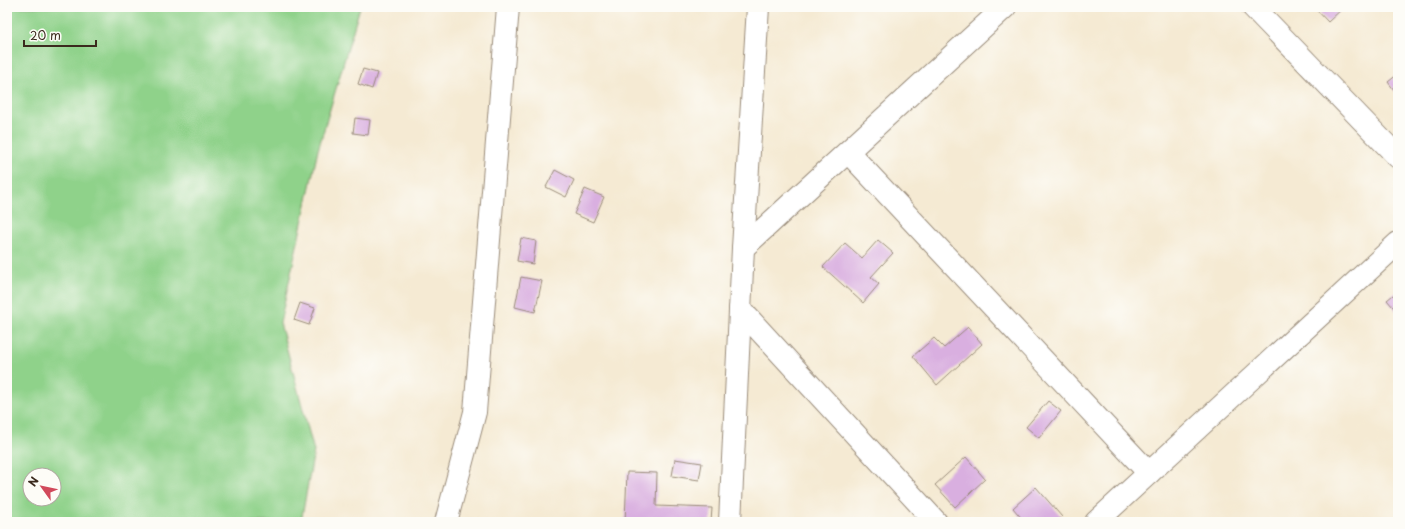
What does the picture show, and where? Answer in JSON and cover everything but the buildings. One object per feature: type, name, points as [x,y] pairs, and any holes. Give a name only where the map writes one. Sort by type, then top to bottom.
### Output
[{"type":"street","points":[[446,522],[475,412],[508,7]]},
{"type":"street","points":[[730,522],[740,309],[758,7]]},
{"type":"street","points":[[744,248],[1005,7]]},
{"type":"street","points":[[1253,7],[1398,158]]},
{"type":"street","points":[[848,152],[1149,472]]},
{"type":"street","points":[[1096,522],[1398,243]]},
{"type":"street","points":[[740,309],[936,522]]},
{"type":"green space","points":[[7,7],[360,7],[318,150],[280,323],[314,451],[301,522],[7,522]]}]
